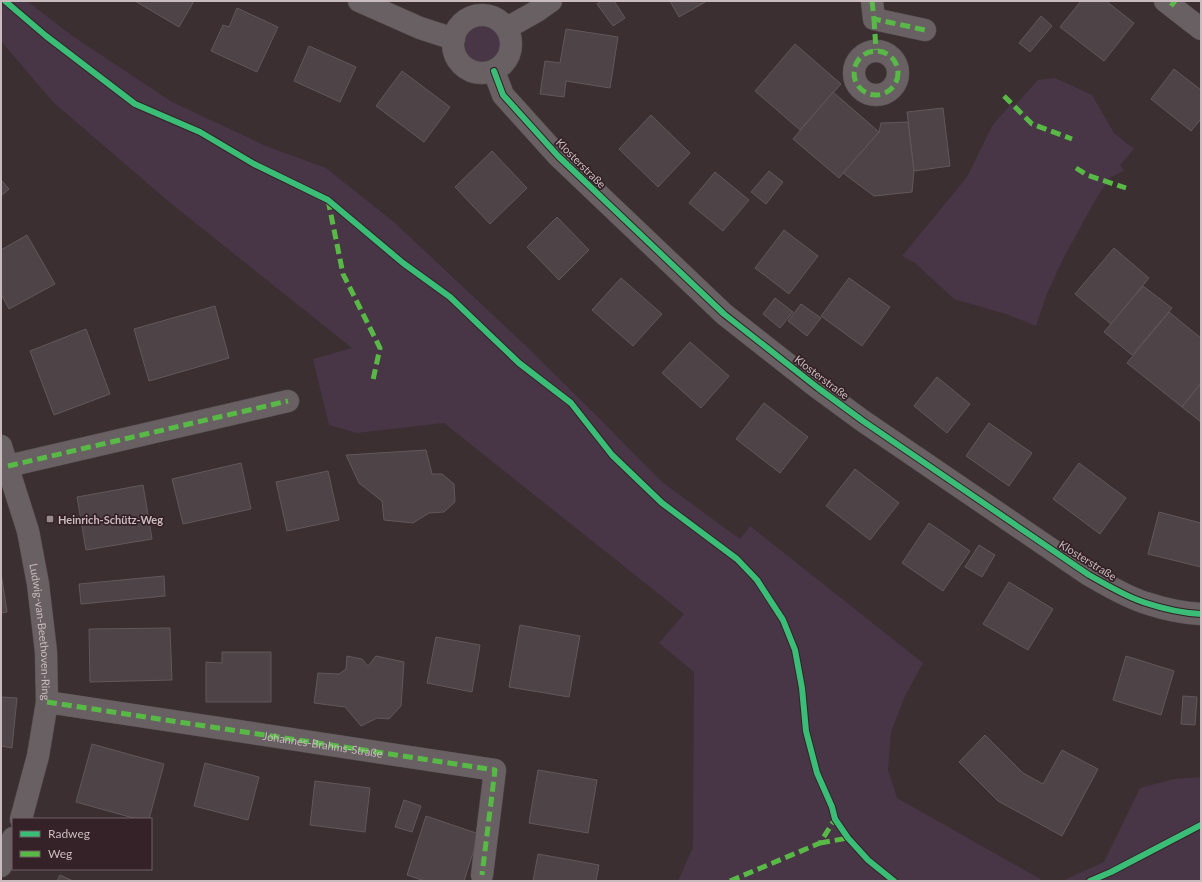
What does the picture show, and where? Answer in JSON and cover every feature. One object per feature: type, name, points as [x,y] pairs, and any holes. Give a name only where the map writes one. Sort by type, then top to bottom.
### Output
[{"type":"street","points":[[359,1],[420,28],[454,39]]},
{"type":"street","points":[[506,28],[537,11],[551,1]]},
{"type":"street","points":[[1165,1],[1201,29]]},
{"type":"street","points":[[876,50],[873,10],[925,30]]},
{"type":"street","points":[[481,15],[491,17],[500,21],[506,28],[511,37],[511,47],[508,57],[503,65],[494,71],[482,73],[472,71],[463,66],[457,58],[454,49],[454,39],[457,31],[463,23],[471,18],[481,15]]},
{"type":"street","name":"Klosterstraße","points":[[494,71],[503,95],[558,156],[724,314],[818,388],[863,421],[1089,575],[1117,591],[1145,603],[1184,613],[1201,614]]},
{"type":"street","points":[[8,466],[288,401]]},
{"type":"street","name":"Ludwig-van-Beethoven-Ring","points":[[1,446],[28,531],[38,584],[46,652],[47,702],[38,756],[21,818]]},
{"type":"street","name":"Johannes-Brahms-Straße","points":[[47,702],[495,770],[482,875]]},
{"type":"street","points":[[1,866],[12,840]]},
{"type":"shaded area","points":[[1,1],[27,1],[71,35],[172,102],[266,146],[326,168],[395,223],[528,348],[662,482],[740,539],[750,526],[923,663],[905,696],[891,732],[888,770],[897,798],[1042,880],[1051,881],[678,881],[693,847],[694,672],[659,643],[684,614],[444,423],[357,433],[329,425],[313,359],[352,348],[168,201],[53,102],[1,41]]},
{"type":"shaded area","points":[[485,26],[495,31],[499,37],[499,51],[495,57],[489,61],[479,62],[469,57],[465,51],[464,41],[469,31],[475,27]]},
{"type":"shaded area","points":[[1055,78],[1092,95],[1114,133],[1134,149],[1120,165],[1124,170],[1111,177],[1097,197],[1064,257],[1046,296],[1036,326],[1006,314],[954,299],[915,263],[902,256],[967,177],[992,126],[1010,105],[1015,105],[1038,80]]},
{"type":"shaded area","points":[[1201,777],[1201,881],[1062,881],[1104,862],[1140,788],[1174,779]]},
{"type":"building","points":[[135,1],[194,1],[179,27]]},
{"type":"building","points":[[601,1],[614,1],[625,18],[613,26],[597,4]]},
{"type":"building","points":[[670,1],[707,1],[679,17]]},
{"type":"building","points":[[1081,1],[1106,1],[1134,23],[1104,61],[1060,27]]},
{"type":"building","points":[[237,8],[278,27],[257,72],[211,51],[223,25],[229,27]]},
{"type":"building","points":[[1041,16],[1052,26],[1030,52],[1019,43]]},
{"type":"building","points":[[566,29],[618,37],[610,88],[566,81],[564,97],[540,94],[545,61],[560,63]]},
{"type":"building","points":[[795,44],[841,84],[800,130],[755,91]]},
{"type":"building","points":[[309,46],[356,67],[340,102],[294,81]]},
{"type":"building","points":[[1174,69],[1201,90],[1201,119],[1191,131],[1151,99]]},
{"type":"building","points":[[402,71],[450,107],[424,142],[376,106]]},
{"type":"building","points":[[833,92],[879,132],[839,178],[793,139]]},
{"type":"building","points":[[943,108],[950,166],[914,171],[907,112]]},
{"type":"building","points":[[651,115],[690,153],[658,187],[619,149]]},
{"type":"building","points":[[908,122],[914,171],[912,192],[874,196],[843,173],[879,132],[881,123]]},
{"type":"building","points":[[492,151],[527,188],[490,224],[455,187]]},
{"type":"building","points":[[769,171],[783,182],[766,204],[751,192]]},
{"type":"building","points":[[715,172],[749,200],[723,231],[689,203]]},
{"type":"building","points":[[1,180],[9,189],[1,196]]},
{"type":"building","points":[[557,217],[589,250],[559,280],[527,247]]},
{"type":"building","points":[[784,230],[818,256],[789,294],[755,268]]},
{"type":"building","points":[[27,235],[55,284],[9,309],[1,294],[1,250]]},
{"type":"building","points":[[1114,248],[1149,278],[1111,324],[1075,294]]},
{"type":"building","points":[[621,278],[662,314],[633,346],[592,310]]},
{"type":"building","points":[[849,278],[890,307],[862,346],[821,316]]},
{"type":"building","points":[[1143,286],[1172,308],[1132,355],[1104,332]]},
{"type":"building","points":[[775,298],[793,312],[780,328],[763,314]]},
{"type":"building","points":[[801,304],[821,318],[807,336],[788,321]]},
{"type":"building","points":[[215,306],[229,358],[149,381],[134,329]]},
{"type":"building","points":[[1169,312],[1201,338],[1201,383],[1182,407],[1127,363]]},
{"type":"building","points":[[86,329],[110,394],[54,415],[30,351]]},
{"type":"building","points":[[690,342],[729,376],[701,408],[662,373]]},
{"type":"building","points":[[937,377],[970,404],[947,433],[914,406]]},
{"type":"building","points":[[1201,383],[1201,422],[1182,407]]},
{"type":"building","points":[[764,403],[808,437],[780,473],[736,439]]},
{"type":"building","points":[[989,423],[1032,453],[1009,486],[966,456]]},
{"type":"building","points":[[426,450],[432,474],[442,474],[454,484],[455,502],[444,512],[429,513],[413,523],[384,520],[382,501],[359,483],[346,455]]},
{"type":"building","points":[[241,463],[251,509],[183,524],[172,479]]},
{"type":"building","points":[[1079,463],[1126,498],[1100,534],[1053,499]]},
{"type":"building","points":[[855,469],[899,503],[870,540],[826,506]]},
{"type":"building","points":[[328,471],[339,520],[287,531],[276,482]]},
{"type":"building","points":[[143,485],[152,539],[86,550],[77,497]]},
{"type":"building","points":[[1159,512],[1201,523],[1201,567],[1148,554]]},
{"type":"building","points":[[929,523],[970,551],[943,591],[902,563]]},
{"type":"building","points":[[979,545],[995,555],[982,577],[965,567]]},
{"type":"building","points":[[1,573],[7,612],[1,613]]},
{"type":"building","points":[[164,576],[165,596],[81,604],[79,584]]},
{"type":"building","points":[[1009,582],[1053,609],[1028,650],[983,624]]},
{"type":"building","points":[[520,625],[580,636],[569,697],[509,687]]},
{"type":"building","points":[[170,628],[172,680],[90,682],[89,629]]},
{"type":"building","points":[[436,637],[480,645],[472,692],[427,683]]},
{"type":"building","points":[[222,652],[271,652],[271,702],[206,702],[206,662],[222,663]]},
{"type":"building","points":[[347,656],[362,659],[368,666],[376,656],[404,662],[401,706],[389,719],[377,718],[361,726],[345,707],[314,703],[318,673],[339,674],[346,669]]},
{"type":"building","points":[[1126,656],[1174,671],[1161,715],[1113,700]]},
{"type":"building","points":[[1183,696],[1197,697],[1195,725],[1181,724]]},
{"type":"building","points":[[1,697],[17,698],[12,748],[1,746]]},
{"type":"building","points":[[985,735],[1023,773],[1043,784],[1062,750],[1098,769],[1062,836],[998,801],[959,762]]},
{"type":"building","points":[[92,744],[164,764],[149,818],[133,818],[76,802]]},
{"type":"building","points":[[205,763],[259,777],[248,820],[194,806]]},
{"type":"building","points":[[538,770],[597,780],[588,833],[529,823]]},
{"type":"building","points":[[315,781],[370,788],[365,832],[310,825]]},
{"type":"building","points":[[404,800],[421,806],[412,832],[395,827]]},
{"type":"building","points":[[426,816],[479,834],[464,881],[425,881],[407,875]]},
{"type":"building","points":[[538,854],[599,865],[596,881],[533,881]]},
{"type":"building","points":[[60,875],[73,881],[57,881]]},
{"type":"marked path","points":[[872,1],[874,19],[925,30]]},
{"type":"marked path","points":[[1171,6],[1175,1]]},
{"type":"marked path","points":[[874,19],[876,50]]},
{"type":"marked path","points":[[872,51],[880,51],[885,52],[892,57],[897,64],[898,73],[897,82],[892,89],[885,94],[872,95],[864,92],[857,85],[854,77],[854,69],[857,61],[864,54],[872,51]]},
{"type":"marked path","points":[[1004,96],[1032,124],[1072,139]]},
{"type":"marked path","points":[[1076,168],[1087,175],[1126,188]]},
{"type":"marked path","points":[[328,200],[343,274],[380,348],[373,380]]},
{"type":"marked path","points":[[8,466],[288,401]]},
{"type":"marked path","points":[[47,702],[495,770],[482,875]]},
{"type":"marked path","points":[[730,881],[820,843],[835,819]]},
{"type":"marked path","points":[[820,843],[848,838]]},
{"type":"cycle path","points":[[5,1],[46,36],[135,104],[200,132],[254,164],[328,200],[403,263],[450,297],[519,363],[571,403],[612,455],[662,503],[737,559],[757,580],[783,620],[795,650],[802,688],[806,731],[817,773],[832,807],[835,819],[848,838],[868,860],[894,881]]},
{"type":"cycle path","points":[[494,71],[503,95],[558,156],[724,314],[818,388],[863,421],[1089,575],[1131,598],[1173,610],[1201,614]]},
{"type":"cycle path","points":[[1090,881],[1111,872],[1201,825]]},
{"type":"place","name":"Heinrich-Schütz-Weg","points":[[50,519]]}]
